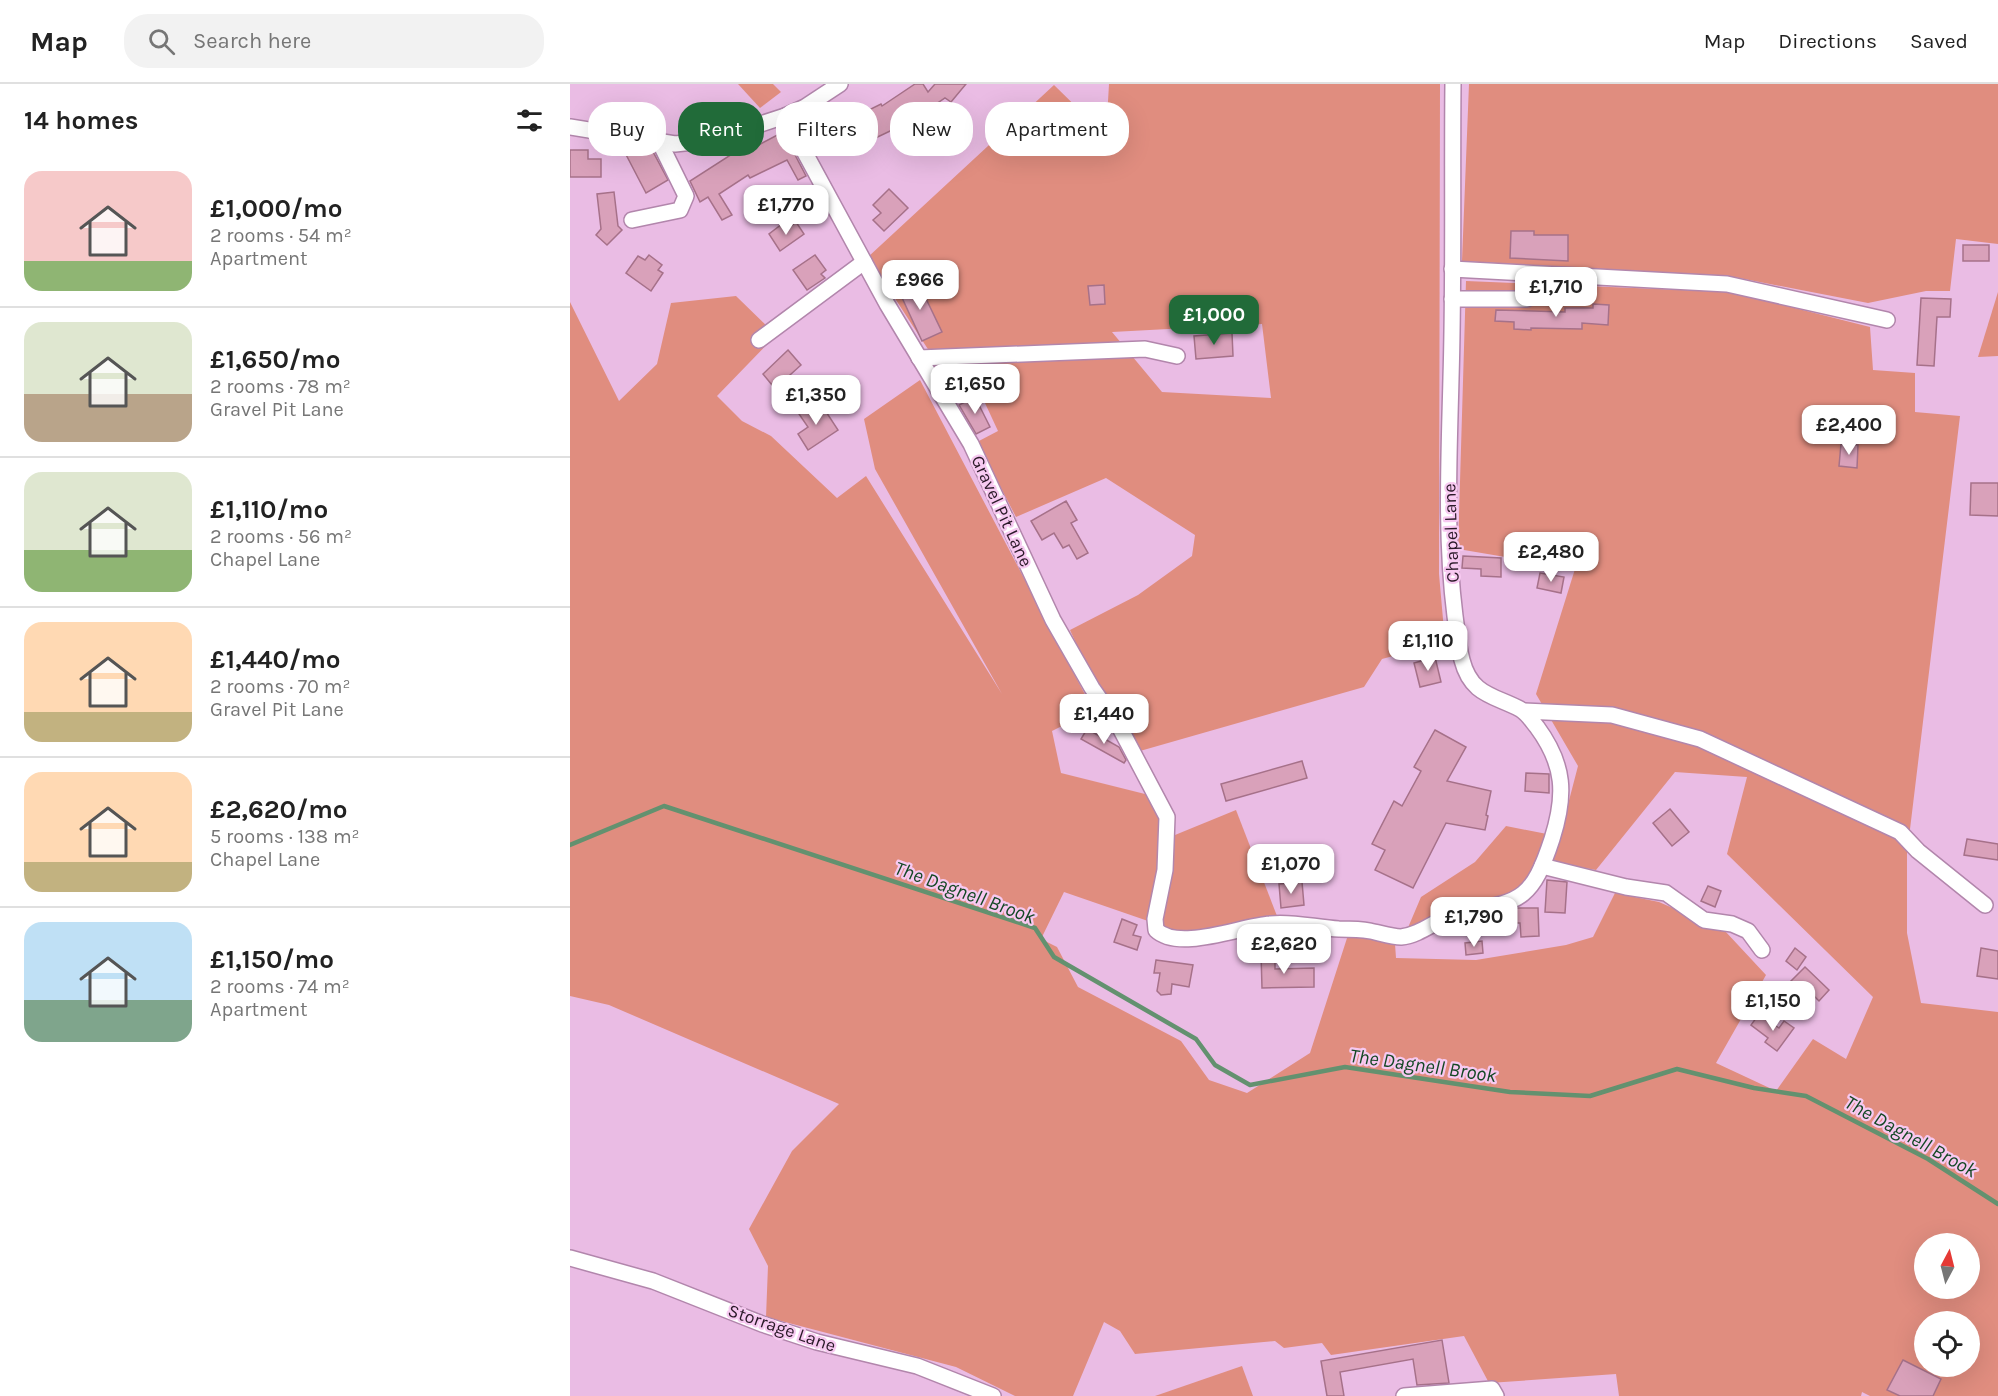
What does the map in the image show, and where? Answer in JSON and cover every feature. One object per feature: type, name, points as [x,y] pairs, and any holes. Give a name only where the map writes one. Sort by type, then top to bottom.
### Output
[{"type":"street","points":[[813,102],[840,84]]},
{"type":"street","name":"Chapel Lane","points":[[1155,919],[1156,930],[1161,936],[1192,939],[1203,939],[1273,923],[1365,930],[1401,937],[1431,926],[1455,913],[1506,904],[1526,894],[1534,884],[1542,866],[1556,824],[1562,782],[1560,771],[1548,741],[1524,711],[1483,693],[1472,685],[1462,660],[1452,587],[1448,501],[1453,84]]},
{"type":"street","points":[[666,142],[675,144],[712,140],[776,119]]},
{"type":"street","points":[[570,127],[588,130]]},
{"type":"street","points":[[632,220],[680,210],[686,200],[666,156]]},
{"type":"street","name":"Gravel Pit Lane","points":[[807,156],[864,262],[971,444],[1053,620],[1092,688],[1120,728],[1167,817],[1165,870],[1155,919]]},
{"type":"street","points":[[759,340],[864,262]]},
{"type":"street","points":[[1452,269],[1727,284],[1887,320]]},
{"type":"street","points":[[1452,299],[1527,299]]},
{"type":"street","points":[[919,358],[1145,349],[1177,356]]},
{"type":"street","points":[[1524,711],[1612,715],[1700,739],[1900,832],[1918,851],[1985,904]]},
{"type":"street","points":[[1542,866],[1626,887],[1666,893],[1704,920],[1732,924],[1748,931],[1762,950]]},
{"type":"street","name":"Storrage Lane","points":[[570,1258],[653,1281],[762,1324],[817,1342],[917,1366],[993,1396]]},
{"type":"street","points":[[1404,1396],[1492,1389],[1496,1396]]},
{"type":"shaded area","points":[[738,84],[773,84],[781,92],[764,105],[764,102],[754,102]]},
{"type":"shaded area","points":[[1109,84],[1440,84],[1439,574],[1445,642],[1382,659],[1364,687],[1140,751],[1090,674],[1070,630],[1138,595],[1192,556],[1195,535],[1106,478],[1016,517],[977,442],[998,431],[978,388],[955,394],[868,257],[985,149],[985,156],[1129,156],[1129,102],[1108,102]],"holes":[[[1262,324],[1271,398],[1162,392],[1112,332]]]},
{"type":"shaded area","points":[[1469,84],[1998,84],[1998,244],[1956,239],[1950,291],[1926,291],[1868,303],[1734,277],[1462,261]]},
{"type":"shaded area","points":[[1054,85],[1071,102],[1036,102]]},
{"type":"shaded area","points":[[1466,281],[1732,292],[1870,327],[1873,370],[1915,373],[1915,412],[1960,416],[1907,854],[1907,933],[1921,1003],[1998,1012],[1998,1396],[1870,1396],[1862,1392],[1861,1396],[1619,1396],[1616,1374],[1489,1383],[1464,1336],[1331,1355],[1322,1343],[1284,1348],[1275,1341],[1135,1354],[1120,1331],[1104,1322],[1073,1396],[1015,1396],[956,1367],[766,1317],[768,1266],[749,1229],[792,1151],[839,1104],[609,1005],[570,996],[570,302],[619,401],[657,364],[671,303],[736,296],[776,335],[717,396],[742,421],[771,436],[837,498],[866,476],[1002,694],[875,469],[864,419],[920,380],[1090,704],[1074,720],[1052,731],[1061,773],[1153,796],[1158,812],[1160,859],[1148,921],[1064,892],[1041,939],[1057,947],[1078,987],[1181,1041],[1209,1080],[1247,1093],[1310,1053],[1348,935],[1395,944],[1396,958],[1476,960],[1566,945],[1593,937],[1615,893],[1659,902],[1725,931],[1766,975],[1716,1063],[1776,1091],[1813,1039],[1846,1059],[1873,997],[1727,854],[1747,777],[1675,772],[1596,870],[1553,862],[1578,766],[1536,694],[1575,569],[1458,549]]},
{"type":"shaded area","points":[[1998,292],[1998,356],[1978,357]]},
{"type":"shaded area","points":[[1236,810],[1277,916],[1205,934],[1184,934],[1161,927],[1175,835]]},
{"type":"shaded area","points":[[1506,826],[1547,834],[1525,888],[1479,905],[1440,912],[1407,930],[1421,897],[1475,862]]},
{"type":"shaded area","points":[[1242,1366],[1253,1396],[1155,1396]]},
{"type":"building","points":[[915,84],[923,84],[928,92],[935,84],[966,84],[951,102],[945,98],[939,102],[890,102],[890,131],[878,137],[878,106],[881,104],[882,106]]},
{"type":"building","points":[[776,136],[776,156],[796,156],[806,176],[798,180],[787,160],[750,178],[748,175],[719,194],[732,215],[722,220],[708,197],[700,202],[690,181],[729,156],[764,156],[764,142]]},
{"type":"building","points":[[570,150],[588,150],[588,159],[601,159],[601,177],[570,177]]},
{"type":"building","points":[[627,156],[655,156],[668,180],[646,193]]},
{"type":"building","points":[[889,189],[908,208],[884,231],[873,220],[881,213],[873,205]]},
{"type":"building","points":[[614,192],[618,226],[622,230],[607,245],[596,235],[601,229],[597,194]]},
{"type":"building","points":[[796,222],[804,234],[780,251],[769,234],[782,224],[786,230]]},
{"type":"building","points":[[1511,231],[1534,231],[1534,235],[1568,235],[1568,261],[1510,258]]},
{"type":"building","points":[[1963,245],[1989,245],[1989,261],[1963,261]]},
{"type":"building","points":[[649,255],[662,265],[658,270],[663,273],[651,291],[626,273],[638,256],[645,260]]},
{"type":"building","points":[[815,255],[826,270],[821,274],[825,278],[807,290],[793,270]]},
{"type":"building","points":[[917,280],[942,332],[922,341],[898,289]]},
{"type":"building","points":[[1104,285],[1105,304],[1090,305],[1088,286]]},
{"type":"building","points":[[1921,298],[1951,299],[1950,317],[1937,317],[1934,366],[1917,365]]},
{"type":"building","points":[[1593,304],[1609,305],[1608,325],[1582,323],[1582,329],[1531,328],[1531,330],[1514,329],[1514,322],[1495,321],[1496,310],[1565,312],[1565,308],[1593,308]]},
{"type":"building","points":[[1232,333],[1233,356],[1196,359],[1194,336]]},
{"type":"building","points":[[788,350],[801,365],[780,384],[777,381],[772,385],[763,374]]},
{"type":"building","points":[[975,397],[990,427],[976,434],[959,405]]},
{"type":"building","points":[[819,401],[838,430],[808,450],[798,434],[808,427],[799,414]]},
{"type":"building","points":[[1841,444],[1858,445],[1857,468],[1839,466]]},
{"type":"building","points":[[1971,483],[1998,483],[1998,516],[1970,515]]},
{"type":"building","points":[[1066,501],[1077,520],[1071,523],[1088,553],[1077,559],[1069,545],[1063,548],[1054,533],[1042,540],[1031,521]]},
{"type":"building","points":[[1463,556],[1501,558],[1501,577],[1481,576],[1481,569],[1462,568]]},
{"type":"building","points":[[1540,573],[1564,577],[1561,593],[1537,588]]},
{"type":"building","points":[[1435,657],[1441,682],[1420,687],[1414,663]]},
{"type":"building","points":[[1087,729],[1119,747],[1126,760],[1124,763],[1081,739]]},
{"type":"building","points":[[1435,730],[1466,747],[1447,781],[1491,791],[1486,815],[1488,816],[1485,830],[1446,823],[1413,888],[1375,870],[1385,850],[1372,844],[1394,801],[1402,806],[1421,771],[1414,767]]},
{"type":"building","points":[[1302,761],[1307,778],[1226,801],[1221,784]]},
{"type":"building","points":[[1526,773],[1549,774],[1549,793],[1525,791]]},
{"type":"building","points":[[1670,809],[1689,832],[1672,846],[1653,823]]},
{"type":"building","points":[[1967,839],[1998,844],[1998,860],[1964,855]]},
{"type":"building","points":[[1547,880],[1567,882],[1565,913],[1545,912]]},
{"type":"building","points":[[1302,882],[1304,905],[1281,908],[1279,884]]},
{"type":"building","points":[[1708,886],[1721,891],[1715,907],[1701,901]]},
{"type":"building","points":[[1538,908],[1539,936],[1521,937],[1520,923],[1514,923],[1513,910]]},
{"type":"building","points":[[1122,919],[1137,925],[1133,935],[1141,937],[1137,950],[1114,942]]},
{"type":"building","points":[[1482,941],[1483,953],[1466,955],[1465,943]]},
{"type":"building","points":[[1795,948],[1806,957],[1797,970],[1786,961]]},
{"type":"building","points":[[1981,948],[1998,951],[1998,979],[1977,976]]},
{"type":"building","points":[[1275,952],[1275,969],[1314,968],[1314,987],[1262,988],[1261,953]]},
{"type":"building","points":[[1156,960],[1193,965],[1189,987],[1172,984],[1171,994],[1161,995],[1157,991],[1160,973],[1154,973]]},
{"type":"building","points":[[1805,967],[1829,990],[1819,1001],[1813,995],[1808,1000],[1790,982]]},
{"type":"building","points":[[1759,1014],[1779,1028],[1784,1021],[1794,1028],[1777,1051],[1765,1042],[1768,1038],[1751,1025]]},
{"type":"building","points":[[1442,1340],[1449,1383],[1417,1385],[1413,1359],[1340,1372],[1344,1396],[1327,1396],[1321,1361]]},
{"type":"building","points":[[1903,1360],[1914,1366],[1914,1377],[1941,1379],[1933,1396],[1900,1396],[1887,1390]]},
{"type":"waterway","name":"The Dagnell Brook","points":[[570,845],[664,806],[1035,928],[1054,957],[1196,1039],[1215,1065],[1250,1085],[1345,1067],[1510,1092],[1590,1096],[1677,1069],[1754,1088],[1806,1096],[1928,1159],[1998,1204]]}]
